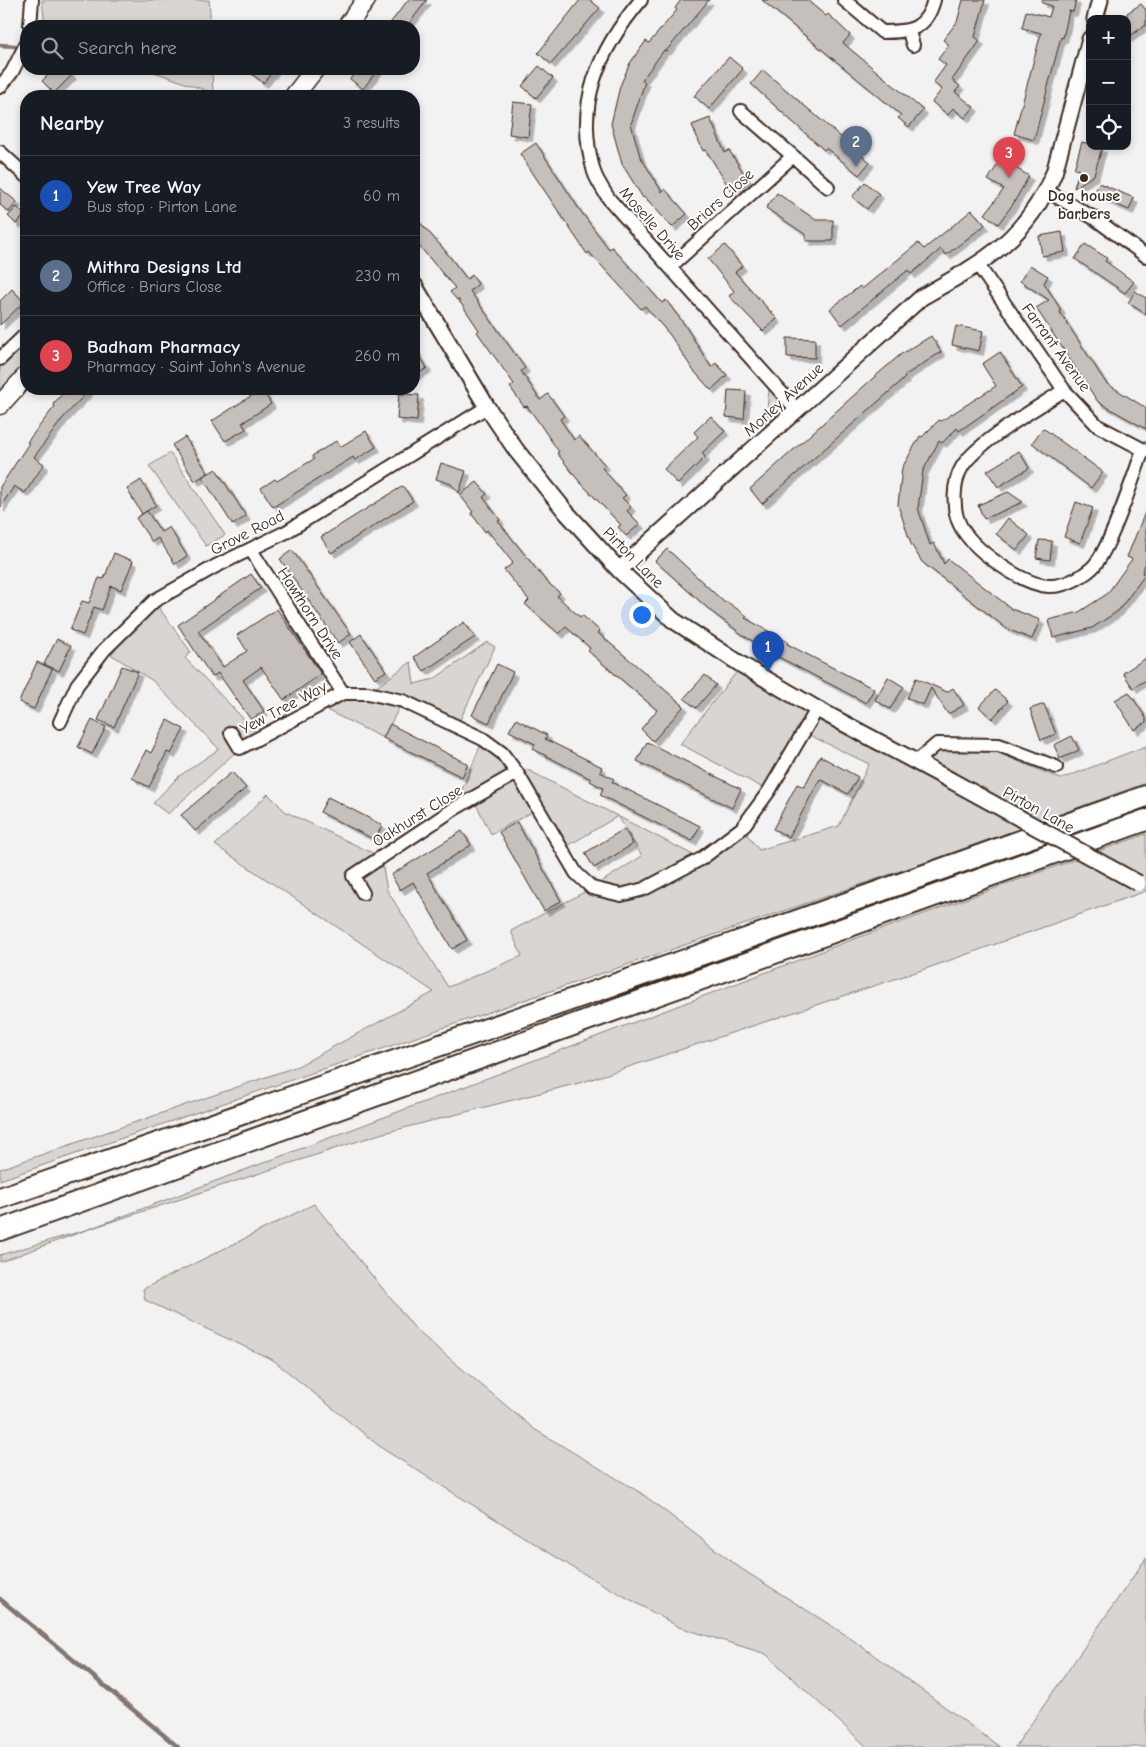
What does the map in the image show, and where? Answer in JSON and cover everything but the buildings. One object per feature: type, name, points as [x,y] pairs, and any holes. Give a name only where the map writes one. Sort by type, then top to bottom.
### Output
[{"type":"highway","points":[[0,1198],[740,941],[1146,796]]},
{"type":"highway","points":[[0,1230],[1146,820]]},
{"type":"main road","points":[[351,20],[366,0]]},
{"type":"main road","points":[[299,90],[310,75]]},
{"type":"main road","points":[[0,405],[20,383]]},
{"type":"street","points":[[31,20],[32,0]]},
{"type":"street","name":"Moselle Drive","points":[[641,0],[618,27],[601,60],[587,100],[588,134],[595,173],[609,199],[797,410]]},
{"type":"street","points":[[844,0],[882,32],[909,32],[930,15],[934,0]]},
{"type":"street","points":[[1096,15],[1100,0]]},
{"type":"street","points":[[909,32],[913,45]]},
{"type":"street","name":"Morley Avenue","points":[[620,570],[922,297],[978,265],[1010,241],[1047,191],[1054,173],[1086,54]]},
{"type":"street","points":[[0,87],[12,72],[20,56]]},
{"type":"street","points":[[742,111],[828,187]]},
{"type":"street","points":[[0,152],[20,170]]},
{"type":"street","name":"Briars Close","points":[[670,267],[793,156]]},
{"type":"street","points":[[1047,191],[1094,218],[1146,254]]},
{"type":"street","name":"Farrant Avenue","points":[[978,265],[1064,390],[1098,426],[1145,450]]},
{"type":"street","name":"Pirton Lane","points":[[420,295],[487,408],[516,450],[566,512],[620,570],[673,620],[742,665],[817,709],[1142,885]]},
{"type":"street","points":[[0,359],[20,340]]},
{"type":"street","points":[[1064,390],[980,447],[962,467],[954,496],[959,525],[977,546],[1020,579],[1048,586],[1074,581],[1094,567],[1106,548],[1145,450]]},
{"type":"street","name":"Grove Road","points":[[60,722],[76,685],[104,650],[154,601],[216,566],[286,532],[487,408]]},
{"type":"street","name":"Hawthorn Drive","points":[[251,550],[343,694]]},
{"type":"street","name":"Yew Tree Way","points":[[231,733],[240,748],[343,694],[368,694],[394,699],[426,711],[483,739],[502,753],[518,774],[576,873],[592,888],[621,895],[644,890],[701,860],[742,828],[769,791],[817,709]]},
{"type":"street","points":[[916,762],[937,744],[999,745],[1056,766]]},
{"type":"street","name":"Oakhurst Close","points":[[363,893],[352,876],[454,808],[518,774]]},
{"type":"shaded area","points":[[42,0],[209,0],[211,20],[44,20]]},
{"type":"shaded area","points":[[163,75],[212,75],[213,90],[205,90]]},
{"type":"shaded area","points":[[20,340],[20,383],[0,405],[0,359]]},
{"type":"shaded area","points":[[770,380],[797,410],[764,440]]},
{"type":"shaded area","points":[[170,453],[225,535],[206,546],[149,466]]},
{"type":"shaded area","points":[[154,601],[191,652],[185,658],[261,737],[240,748],[168,814],[153,803],[178,777],[219,749],[153,681],[104,650]]},
{"type":"shaded area","points":[[487,642],[495,647],[457,726],[403,701],[383,738],[318,706],[343,693],[368,693],[411,662],[414,684],[434,679]]},
{"type":"shaded area","points":[[742,665],[916,762],[937,744],[999,745],[996,752],[1061,779],[1146,746],[1146,783],[941,857],[0,1180],[0,1169],[298,1066],[434,992],[215,845],[268,794],[286,812],[381,857],[387,890],[448,987],[522,956],[511,931],[592,888],[642,856],[618,816],[701,859],[742,828],[759,850],[839,826],[869,764],[803,732],[769,791],[680,744]]},
{"type":"shaded area","points":[[483,739],[517,773],[526,769],[618,816],[561,850],[538,809],[491,834],[473,798],[454,809]]},
{"type":"shaded area","points":[[1146,834],[1146,891],[928,968],[583,1082],[380,1134],[89,1229],[854,939]]},
{"type":"shaded area","points":[[314,1204],[417,1331],[534,1429],[641,1493],[740,1568],[846,1635],[1000,1747],[867,1747],[766,1654],[679,1627],[572,1567],[383,1449],[273,1360],[145,1300],[143,1289]]},
{"type":"shaded area","points":[[89,1229],[0,1262],[0,1255]]},
{"type":"shaded area","points":[[1146,1558],[1146,1747],[1015,1747]]},
{"type":"waterway","points":[[0,45],[15,46]]},
{"type":"waterway","points":[[0,1599],[178,1747]]},
{"type":"place","name":"Mithra Designs Ltd","points":[[856,167]]},
{"type":"place","name":"Badham Pharmacy","points":[[1009,178]]},
{"type":"place","name":"Dog house barbers","points":[[1084,178]]},
{"type":"place","name":"Yew Tree Way","points":[[768,672]]}]
